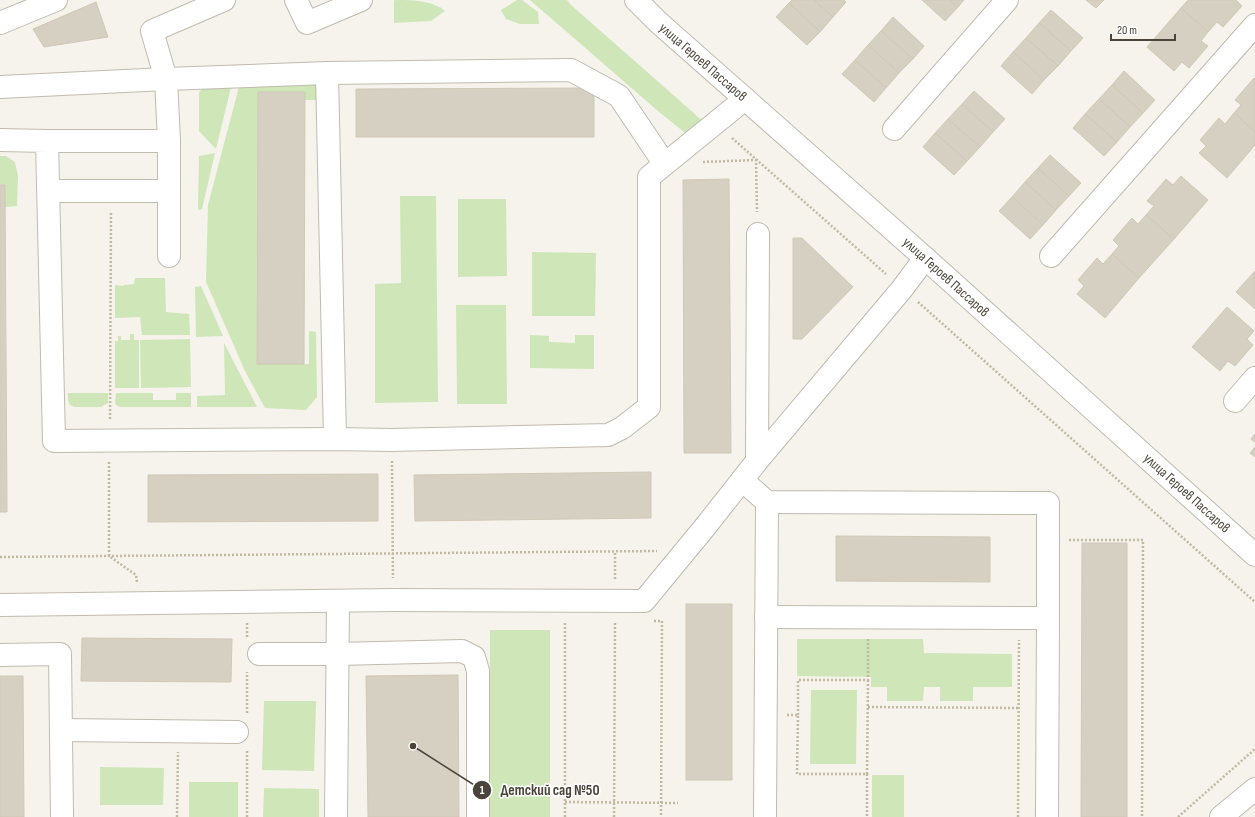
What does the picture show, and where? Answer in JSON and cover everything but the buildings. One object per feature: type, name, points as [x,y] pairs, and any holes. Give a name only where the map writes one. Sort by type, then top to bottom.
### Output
[{"type":"street","points":[[0,23],[56,0]]},
{"type":"street","points":[[170,256],[169,141],[166,79],[152,31],[224,0]]},
{"type":"street","points":[[296,0],[307,23],[361,0]]},
{"type":"street","name":"улица Героев Пассаров","points":[[636,0],[658,22],[925,258],[1255,555]]},
{"type":"street","points":[[894,130],[1007,0]]},
{"type":"street","points":[[1051,256],[1255,25]]},
{"type":"street","points":[[0,87],[327,73],[571,70],[619,96],[664,163]]},
{"type":"street","points":[[327,73],[335,439]]},
{"type":"street","points":[[48,141],[54,441],[391,440],[608,435],[622,428],[649,407],[649,177],[664,163],[745,99]]},
{"type":"street","points":[[0,140],[169,141]]},
{"type":"street","points":[[49,192],[169,191]]},
{"type":"street","points":[[757,461],[758,234]]},
{"type":"street","points":[[0,605],[393,600],[644,601],[686,551],[757,461],[902,288],[925,258]]},
{"type":"street","points":[[1235,401],[1255,378]]},
{"type":"street","points":[[742,480],[766,502],[1048,503],[1047,817]]},
{"type":"street","points":[[765,817],[766,502]]},
{"type":"street","points":[[336,817],[338,601]]},
{"type":"street","points":[[766,617],[1048,618]]},
{"type":"street","points":[[259,654],[462,651],[474,657],[478,671],[478,817]]},
{"type":"street","points":[[0,655],[60,654],[62,817]]},
{"type":"street","points":[[61,730],[237,732]]},
{"type":"street","points":[[1221,817],[1255,788]]},
{"type":"path","points":[[716,123],[1255,602]]},
{"type":"path","points":[[702,162],[756,160]]},
{"type":"path","points":[[756,160],[758,234]]},
{"type":"path","points":[[109,556],[111,192]]},
{"type":"path","points":[[391,440],[393,600]]},
{"type":"path","points":[[1048,540],[1143,540],[1142,817]]},
{"type":"path","points":[[614,817],[615,551]]},
{"type":"path","points":[[0,557],[686,551]]},
{"type":"path","points":[[109,556],[136,575],[138,603]]},
{"type":"path","points":[[564,817],[565,600]]},
{"type":"path","points":[[867,817],[868,617]]},
{"type":"path","points":[[1018,817],[1019,617]]},
{"type":"path","points":[[867,774],[797,774],[798,680],[868,680]]},
{"type":"path","points":[[868,707],[1019,708]]},
{"type":"path","points":[[766,715],[798,715]]},
{"type":"path","points":[[177,817],[178,732]]},
{"type":"path","points":[[1178,817],[1255,749]]},
{"type":"path","points":[[565,802],[678,803]]},
{"type":"green space","points":[[395,0],[428,3],[440,7],[445,11],[431,21],[394,23]]},
{"type":"green space","points":[[517,0],[522,0],[538,12],[539,24],[520,24],[506,19],[501,10]]},
{"type":"green space","points":[[530,0],[567,0],[705,123],[689,136]]},
{"type":"green space","points":[[233,79],[216,149],[199,131],[199,92],[204,88]]},
{"type":"green space","points":[[241,79],[317,83],[318,100],[305,100],[305,92],[258,92],[257,363],[309,364],[309,331],[316,332],[317,397],[306,410],[265,408],[245,371],[206,282],[208,205]]},
{"type":"green space","points":[[215,153],[202,209],[199,210],[199,156]]},
{"type":"green space","points":[[0,156],[6,156],[15,162],[18,176],[17,206],[5,207],[5,185],[0,185]]},
{"type":"green space","points":[[400,196],[436,196],[438,402],[375,403],[375,284],[401,283]]},
{"type":"green space","points":[[458,199],[506,199],[507,276],[458,277]]},
{"type":"green space","points":[[532,252],[596,253],[595,316],[532,316]]},
{"type":"green space","points":[[135,278],[165,278],[166,312],[189,314],[190,335],[142,335],[140,317],[115,318],[115,285],[123,286],[134,284]]},
{"type":"green space","points":[[201,286],[223,336],[196,337],[195,287]]},
{"type":"green space","points":[[456,305],[506,305],[507,404],[457,404]]},
{"type":"green space","points":[[130,334],[134,334],[134,340],[139,340],[139,388],[115,388],[115,341],[118,341],[118,336],[121,336],[121,340],[130,340]]},
{"type":"green space","points":[[530,335],[549,336],[549,342],[575,343],[575,335],[594,335],[594,369],[530,368]]},
{"type":"green space","points":[[190,339],[191,387],[141,388],[140,340]]},
{"type":"green space","points":[[224,343],[257,407],[197,407],[197,396],[225,395]]},
{"type":"green space","points":[[68,393],[108,393],[108,403],[101,407],[74,407],[70,405],[68,401]]},
{"type":"green space","points":[[116,393],[153,393],[153,400],[176,400],[176,393],[191,393],[191,407],[120,407],[115,404]]},
{"type":"green space","points":[[490,630],[550,630],[550,817],[490,817]]},
{"type":"green space","points":[[797,639],[923,639],[924,653],[1012,654],[1012,687],[973,687],[973,701],[940,701],[940,687],[924,687],[923,701],[887,701],[887,687],[871,687],[871,677],[797,676]]},
{"type":"green space","points":[[811,690],[857,690],[856,764],[810,764]]},
{"type":"green space","points":[[264,701],[316,701],[314,771],[262,770]]},
{"type":"green space","points":[[100,767],[164,768],[163,805],[100,805]]},
{"type":"green space","points":[[872,775],[904,775],[904,817],[872,817]]},
{"type":"green space","points":[[189,782],[238,782],[238,817],[189,817]]},
{"type":"green space","points":[[264,788],[319,789],[319,817],[263,817]]},
{"type":"place","name":"Детский сад №50","points":[[413,746]]}]
